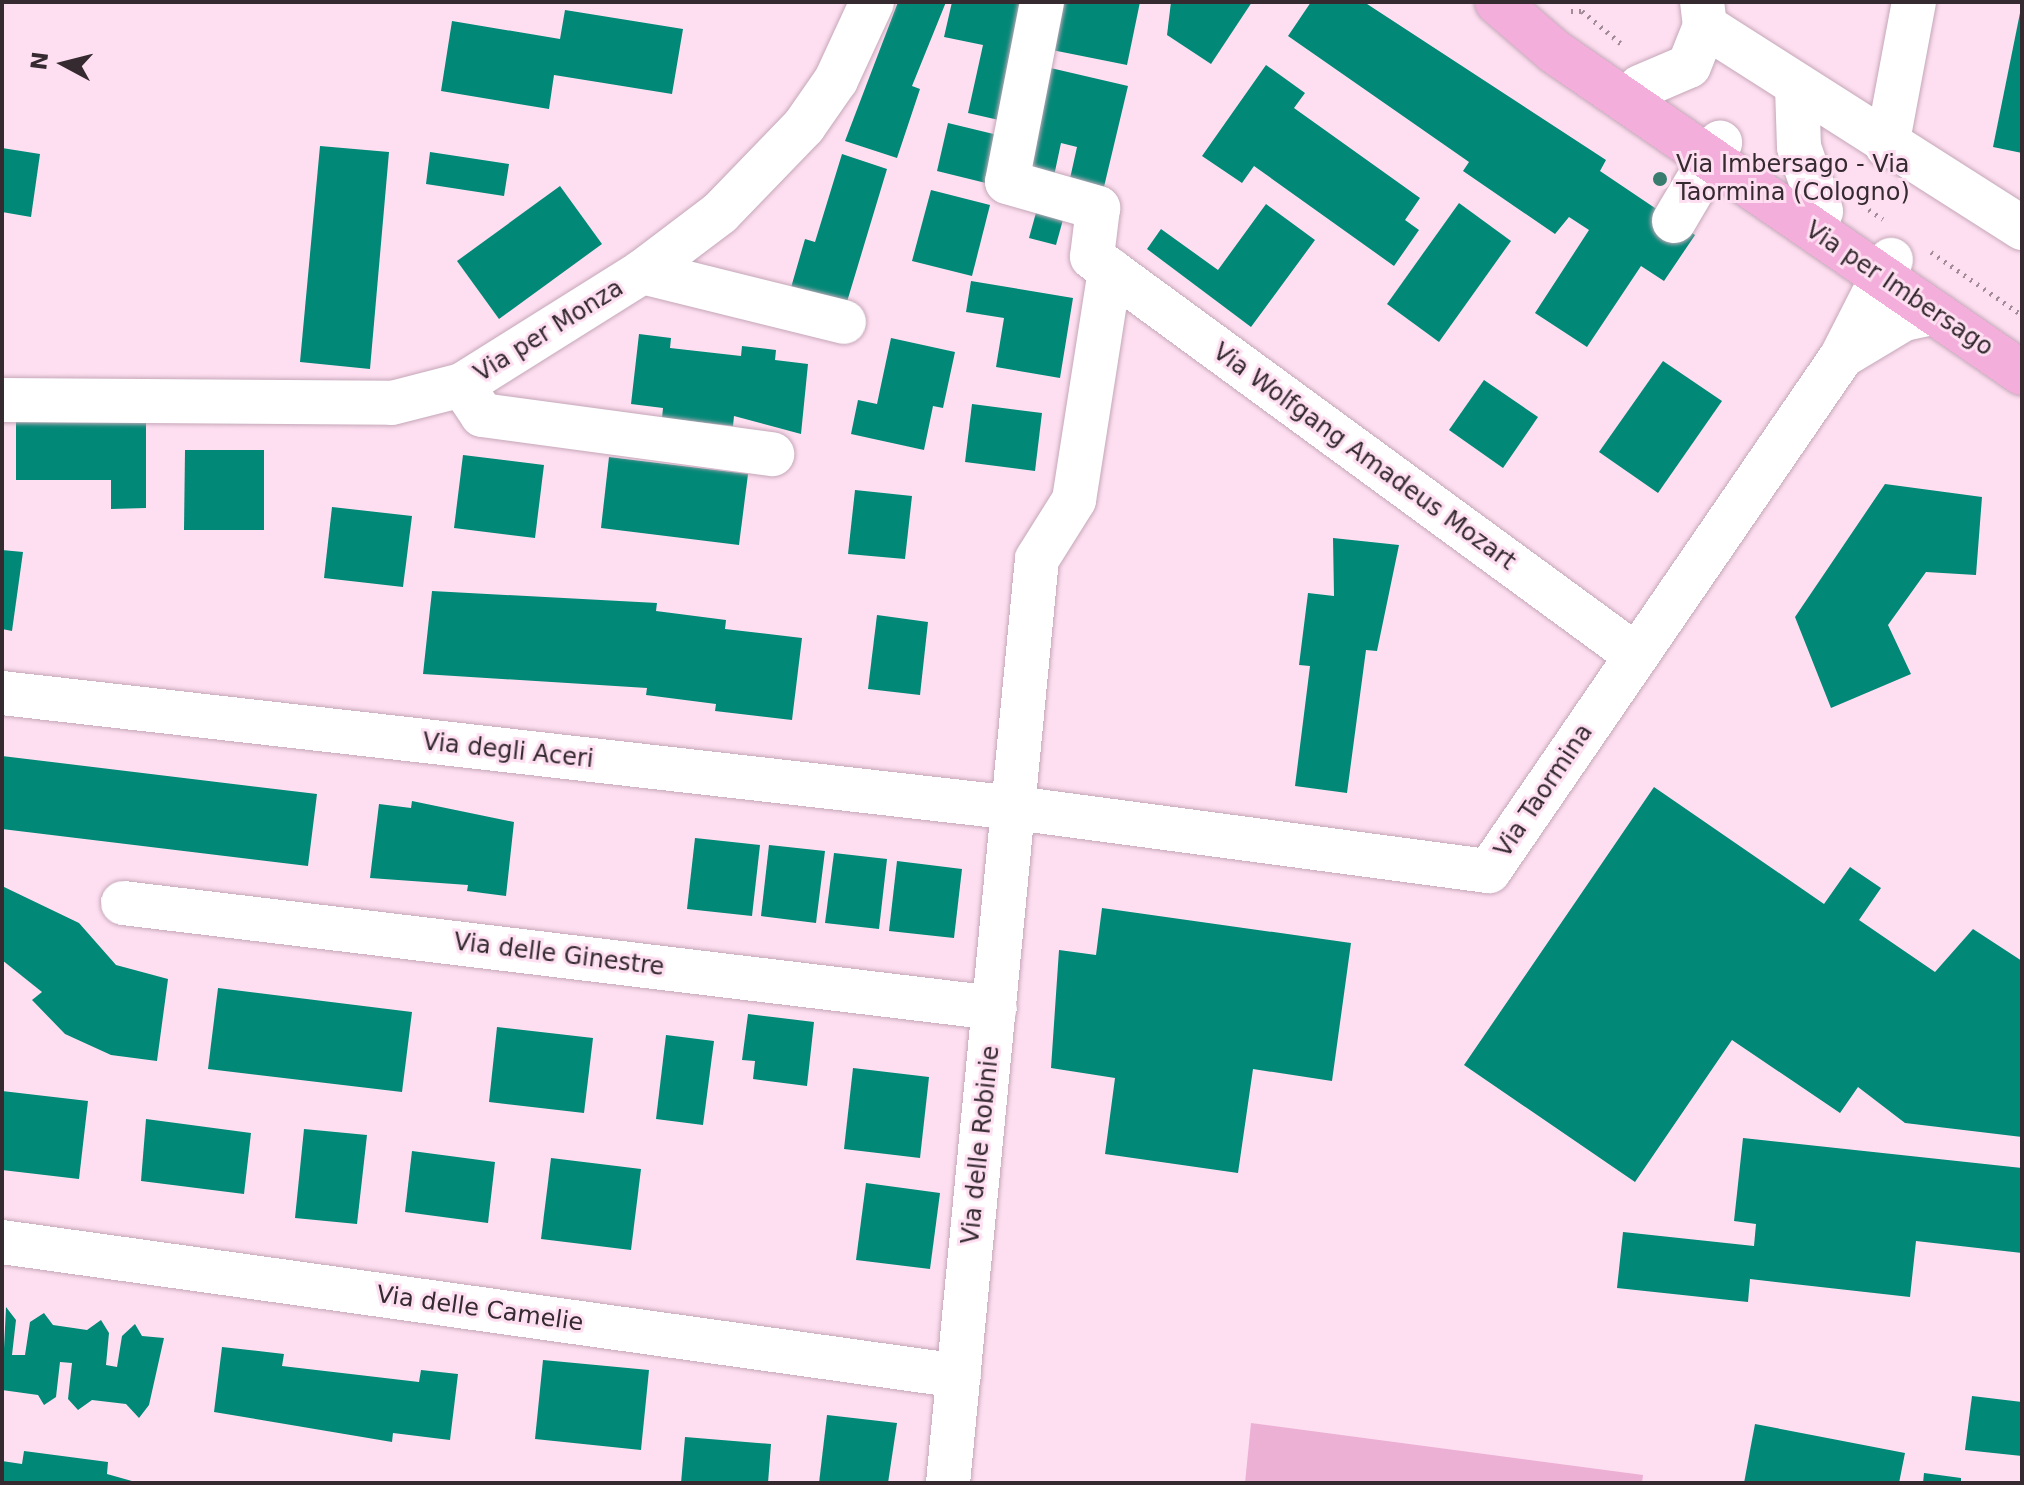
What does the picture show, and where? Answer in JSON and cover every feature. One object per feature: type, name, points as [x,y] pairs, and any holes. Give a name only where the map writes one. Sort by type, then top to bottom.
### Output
[{"type":"main road","name":"Via per Imbersago","points":[[1501,5],[1561,33],[1640,87],[1715,151],[1887,269],[2022,350]]},
{"type":"main road","name":"Via per Imbersago","points":[[1501,5],[1555,52],[1715,151],[1821,211],[1933,313],[2022,373]]},
{"type":"street","name":"Via per Monza","points":[[2,400],[392,403],[462,385],[642,272],[720,213],[804,126],[836,80],[872,2]]},
{"type":"street","name":"Via delle Robinie","points":[[948,1483],[1037,559],[1074,500],[1101,263],[1098,208],[1007,182],[1042,2]]},
{"type":"street","points":[[1887,146],[1914,2]]},
{"type":"street","points":[[1640,87],[1689,66],[1704,14],[1797,87],[1935,177],[2022,228]]},
{"type":"street","points":[[1797,87],[1799,147],[1821,211]]},
{"type":"street","points":[[1674,221],[1715,151]]},
{"type":"street","name":"Via Wolfgang Amadeus Mozart","points":[[1101,263],[1637,656]]},
{"type":"street","name":"Via Taormina","points":[[1015,808],[1489,871],[1842,356],[1887,269]]},
{"type":"street","points":[[642,272],[844,322]]},
{"type":"street","name":"Via Taormina","points":[[1842,356],[1904,319],[1933,313]]},
{"type":"street","points":[[462,385],[482,415],[772,454]]},
{"type":"street","name":"Via degli Aceri","points":[[2,693],[1015,808]]},
{"type":"street","name":"Via delle Ginestre","points":[[123,903],[995,1008]]},
{"type":"street","name":"Via delle Camelie","points":[[2,1242],[959,1376]]},
{"type":"shaded area","points":[[1251,1423],[1643,1475],[1642,1483],[1245,1483]]},
{"type":"building","points":[[898,2],[946,2],[912,86],[920,89],[897,158],[845,141]]},
{"type":"building","points":[[952,2],[1038,2],[1012,123],[968,113],[983,45],[944,37]]},
{"type":"building","points":[[1056,2],[1140,2],[1127,65],[1047,49]]},
{"type":"building","points":[[1171,2],[1252,2],[1211,64],[1167,35]]},
{"type":"building","points":[[1311,2],[1364,2],[1606,160],[1600,171],[1695,235],[1664,281],[1641,266],[1587,347],[1535,313],[1589,230],[1569,217],[1555,234],[1463,171],[1469,162],[1288,36]]},
{"type":"building","points":[[2022,3],[2022,153],[1993,147]]},
{"type":"building","points":[[565,10],[683,29],[672,94],[554,75],[549,109],[441,91],[452,21],[560,39]]},
{"type":"building","points":[[1266,65],[1305,93],[1294,108],[1420,198],[1405,220],[1419,230],[1394,266],[1254,166],[1242,183],[1202,156]]},
{"type":"building","points":[[1042,66],[1128,86],[1103,191],[1069,183],[1077,147],[1061,143],[1054,176],[1018,168]]},
{"type":"building","points":[[948,123],[1010,138],[998,186],[937,171]]},
{"type":"building","points":[[320,146],[389,152],[370,369],[300,362]]},
{"type":"building","points":[[2,148],[40,154],[31,217],[2,212]]},
{"type":"building","points":[[430,152],[509,164],[504,196],[426,184]]},
{"type":"building","points":[[842,154],[887,169],[843,315],[788,298],[805,239],[815,242]]},
{"type":"building","points":[[560,186],[602,244],[499,319],[457,261]]},
{"type":"building","points":[[931,190],[990,205],[972,276],[912,261]]},
{"type":"building","points":[[1459,203],[1511,241],[1439,342],[1387,304]]},
{"type":"building","points":[[1266,204],[1315,240],[1251,327],[1147,249],[1161,229],[1218,270]]},
{"type":"building","points":[[1037,209],[1064,216],[1056,245],[1029,238]]},
{"type":"building","points":[[971,281],[1073,298],[1060,378],[996,367],[1004,318],[966,312]]},
{"type":"building","points":[[639,334],[671,338],[670,348],[741,356],[742,346],[776,350],[775,360],[808,364],[801,434],[734,416],[733,426],[662,418],[663,408],[631,404]]},
{"type":"building","points":[[891,338],[955,352],[943,408],[933,406],[924,450],[851,434],[858,400],[877,404]]},
{"type":"building","points":[[1663,361],[1722,401],[1658,493],[1599,452]]},
{"type":"building","points":[[1484,380],[1538,417],[1503,468],[1449,430]]},
{"type":"building","points":[[972,404],[1042,413],[1035,471],[965,462]]},
{"type":"building","points":[[146,417],[146,508],[111,509],[111,480],[16,480],[16,418]]},
{"type":"building","points":[[185,450],[264,450],[264,530],[184,530]]},
{"type":"building","points":[[463,455],[544,465],[535,538],[454,528]]},
{"type":"building","points":[[609,457],[748,474],[739,545],[601,528]]},
{"type":"building","points":[[1885,484],[1982,497],[1976,575],[1926,572],[1888,625],[1911,674],[1831,708],[1795,617]]},
{"type":"building","points":[[855,490],[912,496],[905,559],[848,554]]},
{"type":"building","points":[[332,507],[412,516],[403,587],[324,578]]},
{"type":"building","points":[[1333,538],[1399,545],[1377,651],[1366,650],[1347,793],[1295,786],[1310,666],[1299,665],[1308,593],[1334,596]]},
{"type":"building","points":[[2,550],[23,552],[12,631],[2,629]]},
{"type":"building","points":[[432,591],[657,603],[656,611],[726,620],[725,629],[802,638],[792,720],[715,711],[716,704],[646,695],[647,688],[423,674]]},
{"type":"building","points":[[877,615],[928,622],[920,695],[868,689]]},
{"type":"building","points":[[2,756],[317,794],[308,866],[2,829]]},
{"type":"building","points":[[1654,787],[1824,904],[1850,867],[1881,888],[1859,920],[1935,972],[1973,929],[2022,961],[2022,1137],[1905,1123],[1858,1087],[1840,1113],[1732,1040],[1635,1182],[1464,1065]]},
{"type":"building","points":[[412,801],[514,822],[506,896],[467,891],[468,885],[370,878],[379,804],[411,808]]},
{"type":"building","points":[[695,838],[760,845],[752,916],[687,909]]},
{"type":"building","points":[[769,845],[825,851],[816,923],[761,916]]},
{"type":"building","points":[[834,853],[887,859],[879,929],[825,923]]},
{"type":"building","points":[[897,861],[962,869],[954,938],[889,931]]},
{"type":"building","points":[[2,886],[79,923],[116,965],[168,979],[157,1061],[111,1055],[65,1034],[32,1000],[42,992],[2,960]]},
{"type":"building","points":[[1102,908],[1351,943],[1332,1081],[1253,1069],[1238,1173],[1105,1154],[1115,1078],[1051,1068],[1059,950],[1096,955]]},
{"type":"building","points":[[218,988],[412,1012],[402,1092],[208,1069]]},
{"type":"building","points":[[748,1014],[814,1022],[807,1086],[753,1079],[755,1061],[742,1060]]},
{"type":"building","points":[[497,1027],[593,1038],[584,1113],[489,1102]]},
{"type":"building","points":[[666,1035],[714,1041],[703,1125],[656,1119]]},
{"type":"building","points":[[853,1068],[929,1077],[920,1158],[844,1149]]},
{"type":"building","points":[[2,1091],[88,1101],[79,1179],[2,1170]]},
{"type":"building","points":[[146,1119],[251,1133],[244,1194],[141,1181]]},
{"type":"building","points":[[304,1129],[367,1135],[357,1224],[295,1218]]},
{"type":"building","points":[[1743,1138],[2022,1168],[2022,1253],[1916,1241],[1910,1297],[1750,1279],[1748,1302],[1617,1288],[1623,1232],[1754,1246],[1756,1224],[1734,1221]]},
{"type":"building","points":[[412,1151],[495,1162],[488,1223],[405,1212]]},
{"type":"building","points":[[551,1158],[641,1169],[631,1250],[541,1239]]},
{"type":"building","points":[[866,1183],[940,1193],[930,1269],[856,1260]]},
{"type":"building","points":[[6,1307],[16,1320],[12,1355],[25,1355],[30,1322],[44,1313],[53,1325],[87,1330],[101,1320],[109,1333],[106,1365],[117,1367],[122,1336],[135,1324],[142,1336],[164,1338],[149,1405],[139,1418],[126,1404],[92,1400],[78,1410],[68,1399],[72,1363],[60,1362],[56,1397],[44,1405],[38,1395],[2,1390]]},
{"type":"building","points":[[222,1347],[284,1354],[282,1366],[419,1382],[421,1370],[458,1374],[450,1440],[393,1433],[392,1442],[214,1412]]},
{"type":"building","points":[[543,1360],[649,1370],[641,1450],[535,1439]]},
{"type":"building","points":[[1972,1396],[2022,1402],[2022,1456],[1965,1450]]},
{"type":"building","points":[[827,1415],[897,1423],[888,1483],[819,1483]]},
{"type":"building","points":[[1755,1424],[1905,1453],[1899,1483],[1744,1483]]},
{"type":"building","points":[[685,1437],[771,1444],[768,1483],[681,1483]]},
{"type":"building","points":[[24,1451],[108,1462],[107,1474],[139,1483],[2,1483],[2,1461],[22,1464]]},
{"type":"building","points":[[1924,1473],[1961,1478],[1961,1483],[1923,1483]]},
{"type":"place","name":"Via Imbersago - Via Taormina (Cologno)","points":[[1660,179]]}]
